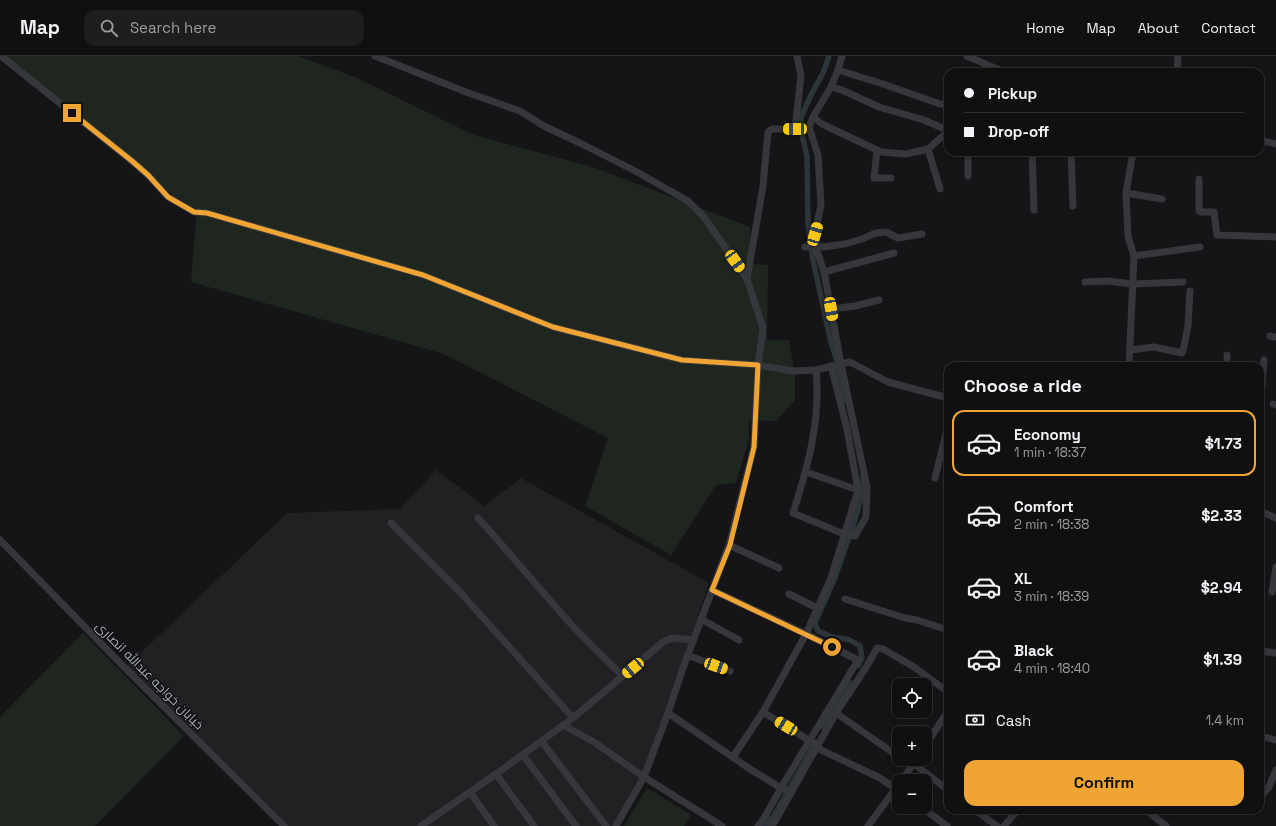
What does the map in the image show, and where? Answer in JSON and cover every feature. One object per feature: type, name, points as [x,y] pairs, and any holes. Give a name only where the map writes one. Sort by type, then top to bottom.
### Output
[{"type":"street","points":[[1,56],[132,161],[148,175],[168,197],[194,212],[213,215],[423,275],[553,327],[682,360],[758,365],[793,370],[816,370],[850,362],[888,382],[944,397]]},
{"type":"street","points":[[375,56],[466,92],[520,111],[544,126],[637,172],[688,201],[704,217],[747,279],[763,328],[758,365],[754,447],[730,545],[687,655],[668,713],[644,777],[616,826]]},
{"type":"street","points":[[795,129],[801,76],[797,56]]},
{"type":"street","points":[[816,370],[817,412],[806,472],[793,513],[844,534],[855,536],[866,517],[867,487],[841,364],[824,272],[815,245],[815,234],[821,206],[818,156],[809,127],[813,117],[831,87],[842,56]]},
{"type":"street","points":[[968,56],[995,68]]},
{"type":"street","points":[[1177,68],[1178,56]]},
{"type":"street","points":[[838,70],[944,104]]},
{"type":"street","points":[[831,87],[842,90],[879,107],[944,127]]},
{"type":"street","points":[[813,117],[822,124],[881,152],[906,154],[928,149],[944,135]]},
{"type":"street","points":[[747,279],[763,186],[768,132],[772,129],[795,129],[809,127]]},
{"type":"street","points":[[1264,141],[1276,144]]},
{"type":"street","points":[[928,149],[940,189]]},
{"type":"street","points":[[877,150],[874,178],[891,178]]},
{"type":"street","points":[[968,156],[968,176]]},
{"type":"street","points":[[1032,156],[1034,210]]},
{"type":"street","points":[[1070,156],[1073,206]]},
{"type":"street","points":[[1129,362],[1134,256],[1128,236],[1126,193],[1132,156]]},
{"type":"street","points":[[1199,179],[1199,211],[1214,212],[1217,235],[1276,236]]},
{"type":"street","points":[[1126,193],[1162,199]]},
{"type":"street","points":[[805,247],[815,245],[823,247],[845,244],[876,233],[886,232],[898,238],[922,234]]},
{"type":"street","points":[[1134,256],[1200,247]]},
{"type":"street","points":[[824,272],[894,253]]},
{"type":"street","points":[[1085,282],[1107,281],[1133,284],[1183,282]]},
{"type":"street","points":[[1130,350],[1154,347],[1182,353],[1188,326],[1190,291]]},
{"type":"street","points":[[831,309],[855,306],[878,300]]},
{"type":"street","points":[[1227,355],[1227,362]]},
{"type":"street","points":[[733,757],[763,712],[806,634],[831,578],[858,490],[847,429],[835,387],[831,366]]},
{"type":"street","points":[[935,478],[944,441]]},
{"type":"street","points":[[806,472],[858,490]]},
{"type":"street","points":[[1264,513],[1276,518]]},
{"type":"street","points":[[478,518],[505,547],[560,612],[595,650],[623,676]]},
{"type":"street","points":[[391,522],[460,592],[573,718]]},
{"type":"street","name":"خیابان خواجه عبدالله انصاری","points":[[0,540],[119,662],[284,826]]},
{"type":"street","points":[[730,545],[779,568]]},
{"type":"street","points":[[1272,592],[1276,567]]},
{"type":"street","points":[[712,590],[806,634],[867,666]]},
{"type":"street","points":[[789,594],[817,608]]},
{"type":"street","points":[[844,599],[944,629]]},
{"type":"street","points":[[701,619],[739,640]]},
{"type":"street","points":[[420,826],[542,742],[664,642],[672,638],[693,640]]},
{"type":"street","points":[[771,826],[818,747],[836,713],[877,648],[883,649],[914,667],[944,689]]},
{"type":"street","points":[[1264,652],[1276,653]]},
{"type":"street","points":[[687,655],[730,671]]},
{"type":"street","points":[[758,826],[858,660]]},
{"type":"street","points":[[763,712],[810,740],[818,747],[892,785]]},
{"type":"street","points":[[668,713],[750,770],[781,788],[792,792]]},
{"type":"street","points":[[836,713],[892,752]]},
{"type":"street","points":[[932,735],[944,717]]},
{"type":"street","points":[[563,725],[594,742],[644,777],[722,826]]},
{"type":"street","points":[[1264,737],[1276,740]]},
{"type":"street","points":[[542,742],[606,826]]},
{"type":"street","points":[[523,755],[576,826]]},
{"type":"street","points":[[918,766],[944,787]]},
{"type":"street","points":[[1264,793],[1269,787],[1276,770]]},
{"type":"street","points":[[496,774],[534,826]]},
{"type":"street","points":[[470,792],[494,826]]},
{"type":"street","points":[[868,826],[892,796]]},
{"type":"street","points":[[931,814],[947,826]]},
{"type":"street","points":[[980,814],[997,826]]},
{"type":"street","points":[[1004,826],[1014,814]]},
{"type":"street","points":[[1151,814],[1166,826]]},
{"type":"shaded area","points":[[2,56],[298,56],[357,78],[474,135],[593,167],[750,227],[752,264],[768,265],[767,340],[789,340],[795,375],[795,400],[776,421],[749,420],[749,439],[736,483],[716,485],[671,555],[585,506],[608,438],[444,354],[191,282],[197,209],[175,197]]},
{"type":"shaded area","points":[[436,470],[485,506],[521,478],[709,583],[644,777],[618,826],[284,826],[125,668],[287,513],[400,509]]},
{"type":"shaded area","points":[[83,633],[184,736],[95,826],[0,826],[0,717]]},
{"type":"shaded area","points":[[647,788],[691,815],[684,826],[624,826]]},
{"type":"waterway","points":[[829,56],[823,73],[801,117],[801,130],[807,156],[808,224],[813,260],[845,401]]},
{"type":"waterway","points":[[858,666],[862,658],[860,646],[850,640],[832,637],[818,631],[815,623],[834,580],[854,523],[863,491],[863,477]]},
{"type":"waterway","points":[[824,727],[849,682]]},
{"type":"waterway","points":[[764,826],[773,817],[816,742]]},
{"type":"route","points":[[72,113],[148,175],[168,197],[194,212],[207,213],[423,275],[553,327],[682,360],[758,365],[754,447],[730,545],[712,590],[832,647]]}]
